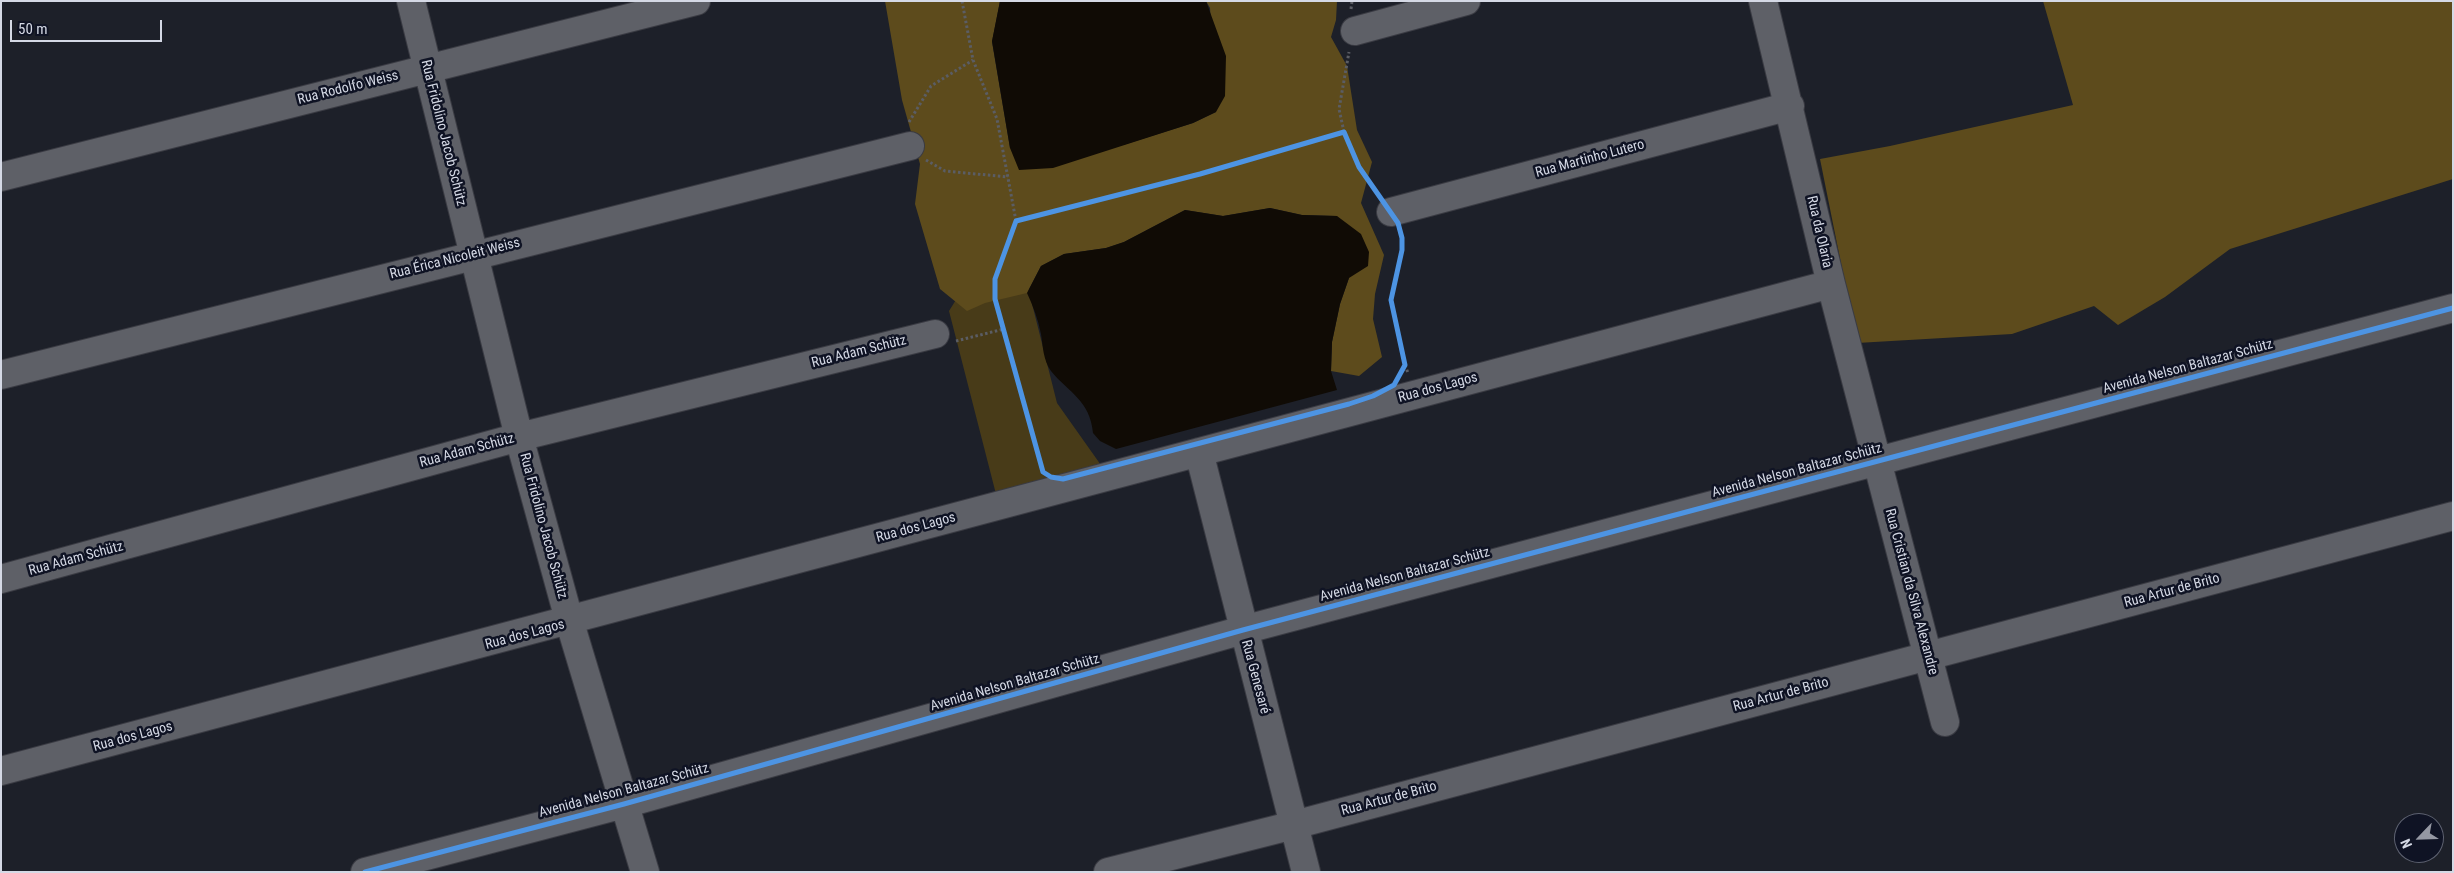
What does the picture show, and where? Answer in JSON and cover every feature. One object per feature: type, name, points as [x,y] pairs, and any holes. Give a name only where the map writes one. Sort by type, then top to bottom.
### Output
[{"type":"street","name":"Rua Fridolino Jacob Schütz","points":[[411,1],[472,255],[519,437],[570,623],[645,872]]},
{"type":"street","name":"Rua Rodolfo Weiss","points":[[1,177],[696,1]]},
{"type":"street","points":[[1355,31],[1466,1]]},
{"type":"street","name":"Rua da Olaria","points":[[1763,1],[1790,106],[1830,284],[1877,461]]},
{"type":"street","name":"Rua Martinho Lutero","points":[[1391,212],[1790,106]]},
{"type":"street","name":"Rua Érica Nicoleit Weiss","points":[[1,375],[910,146]]},
{"type":"street","name":"Rua dos Lagos","points":[[1,771],[570,623],[1199,452],[1830,284]]},
{"type":"street","name":"Avenida Nelson Baltazar Schütz","points":[[366,872],[624,804],[1243,630],[2453,308]]},
{"type":"street","name":"Rua Adam Schütz","points":[[1,579],[519,437],[935,334]]},
{"type":"street","name":"Rua Genesaré","points":[[1199,452],[1306,872]]},
{"type":"street","name":"Rua Cristian da Silva Alexandre","points":[[1877,461],[1945,722]]},
{"type":"street","name":"Rua Artur de Brito","points":[[1108,872],[1294,825],[2453,516]]},
{"type":"path","points":[[962,1],[973,60],[997,119],[1016,221]]},
{"type":"path","points":[[1344,132],[1340,110],[1343,83],[1355,31],[1351,12],[1352,1]]},
{"type":"path","points":[[973,60],[931,86],[907,126],[910,146],[926,160],[945,171],[1008,177]]},
{"type":"path","points":[[935,334],[953,341],[1004,329]]},
{"type":"path","points":[[1401,371],[1405,364]]},
{"type":"shaded area","points":[[885,1],[1000,1],[992,42],[1010,148],[1123,145],[1193,123],[1216,112],[1210,8],[1206,1],[1337,1],[1336,20],[1331,37],[1347,66],[1357,130],[1372,162],[1361,203],[1384,255],[1375,294],[1373,319],[1382,357],[1359,376],[1331,371],[1332,342],[1340,304],[1349,278],[1337,216],[1302,215],[1270,208],[1223,216],[1185,210],[1124,242],[1106,248],[1064,254],[1041,266],[1027,293],[985,303],[967,311],[940,289],[915,204],[920,164],[902,100]]},
{"type":"shaded area","points":[[1000,1],[1206,1],[1226,56],[1225,96],[1216,112],[1193,123],[1053,168],[1019,170],[1010,148],[992,41]]},
{"type":"shaded area","points":[[2043,1],[2453,1],[2453,179],[2230,249],[2165,297],[2118,325],[2094,306],[2012,334],[1857,343],[1820,159],[1890,146],[2073,105]]},
{"type":"shaded area","points":[[1270,208],[1302,215],[1337,216],[1361,234],[1369,252],[1368,266],[1349,278],[1340,304],[1332,342],[1331,371],[1337,390],[1116,449],[1100,441],[1093,433],[1088,412],[1078,398],[1051,371],[1046,362],[1038,323],[1027,293],[1041,266],[1064,254],[1106,248],[1124,242],[1185,210],[1223,216]]},
{"type":"shaded area","points":[[987,250],[1020,256],[1057,403],[1103,468],[997,498],[949,311]]},
{"type":"cycle path","points":[[1344,132],[1359,167],[1398,223],[1402,238],[1402,250],[1391,300],[1405,365],[1394,385],[1373,396],[1349,404],[1063,479],[1051,477],[1043,472],[995,299],[995,279],[1016,221],[1200,174],[1344,132]]},
{"type":"cycle path","points":[[365,872],[624,804],[1243,630],[2453,308]]}]
